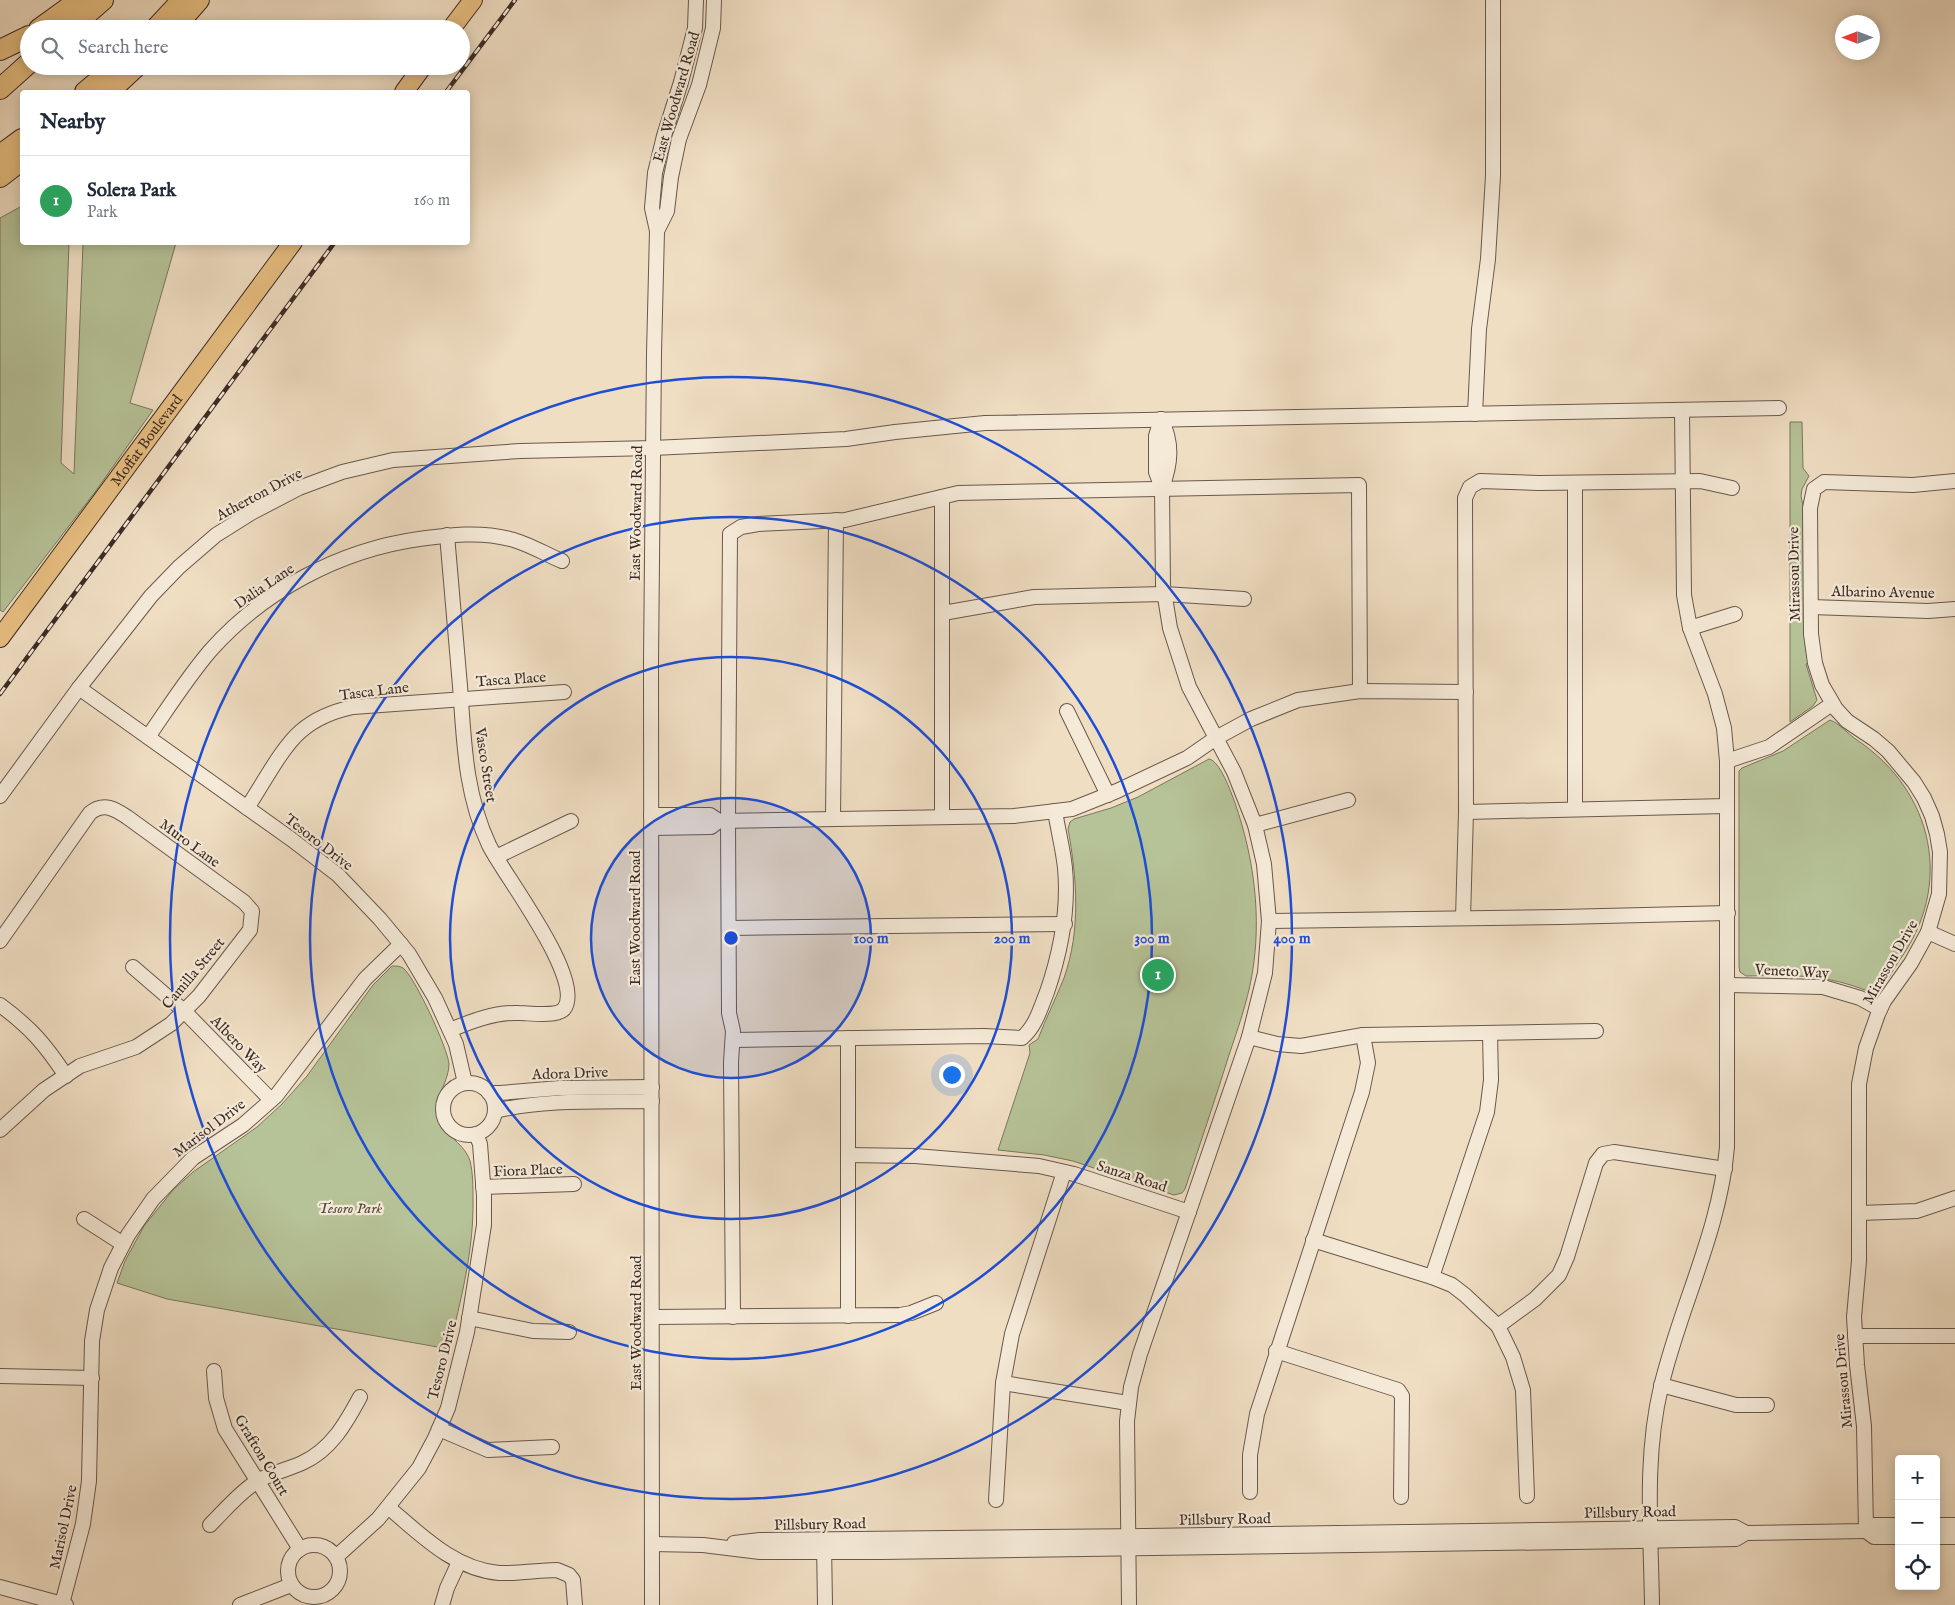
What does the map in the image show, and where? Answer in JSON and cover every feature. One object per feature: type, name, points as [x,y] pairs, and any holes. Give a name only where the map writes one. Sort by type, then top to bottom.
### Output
[{"type":"highway","points":[[51,20],[79,0]]},
{"type":"highway","points":[[80,20],[103,0]]},
{"type":"highway","points":[[163,20],[182,0]]},
{"type":"highway","points":[[182,20],[199,0]]},
{"type":"highway","points":[[0,50],[20,40]]},
{"type":"highway","points":[[0,89],[20,71]]},
{"type":"highway","points":[[88,90],[106,75]]},
{"type":"highway","points":[[111,90],[127,75]]},
{"type":"highway","points":[[0,154],[20,140]]},
{"type":"highway","points":[[0,177],[20,162]]},
{"type":"main road","points":[[458,20],[472,0]]},
{"type":"main road","points":[[405,90],[416,75]]},
{"type":"main road","name":"Moffat Boulevard","points":[[0,638],[291,245]]},
{"type":"street","name":"East Woodward Road","points":[[652,1605],[651,821],[653,448],[658,231],[652,208],[655,173],[664,136],[682,82],[695,28],[696,0]]},
{"type":"street","name":"East Woodward Road","points":[[658,231],[667,210],[671,177],[679,139],[699,85],[713,28],[714,0]]},
{"type":"street","points":[[1475,414],[1479,329],[1488,259],[1493,176],[1493,0]]},
{"type":"street","name":"Atherton Drive","points":[[0,796],[79,688],[150,596],[179,567],[216,535],[251,513],[299,488],[342,472],[393,460],[520,450],[653,448],[846,439],[895,432],[985,424],[1779,408]]},
{"type":"street","points":[[1652,1605],[1650,1534],[1652,1428],[1661,1385],[1712,1226],[1725,1169],[1727,1147],[1727,761],[1724,728],[1715,694],[1690,628],[1684,594],[1682,410]]},
{"type":"street","points":[[1129,1605],[1128,1402],[1140,1354],[1249,1037],[1265,973],[1269,921],[1264,864],[1256,825],[1234,772],[1189,687],[1170,628],[1164,594],[1162,488],[1168,471],[1169,435],[1161,419]]},
{"type":"street","points":[[1463,918],[1466,812],[1465,498],[1470,487],[1480,481],[1575,483],[1700,481],[1732,488]]},
{"type":"street","name":"Mirassou Drive","points":[[1866,1531],[1864,1426],[1854,1316],[1859,1261],[1859,1084],[1866,1048],[1880,1009],[1895,984],[1911,963],[1928,932],[1938,894],[1940,866],[1937,834],[1924,798],[1914,782],[1888,751],[1848,721],[1832,704],[1822,685],[1815,663],[1811,634],[1810,508],[1814,489],[1824,482],[1913,485],[1955,481]]},
{"type":"street","points":[[1575,483],[1575,808]]},
{"type":"street","points":[[733,1317],[731,1062],[733,1040],[729,1013],[729,928],[723,821],[730,534],[741,527],[758,524],[845,520],[958,493],[1360,485],[1360,691]]},
{"type":"street","points":[[942,497],[942,817]]},
{"type":"street","points":[[833,819],[836,520]]},
{"type":"street","name":"Dalia Lane","points":[[148,737],[184,685],[211,651],[246,616],[274,595],[325,566],[360,552],[400,542],[447,535],[474,534],[510,539],[562,561]]},
{"type":"street","name":"Vasco Street","points":[[447,535],[465,754],[471,798],[489,846],[533,914],[564,975],[568,990],[565,1008],[561,1012],[548,1014],[516,1013],[479,1018],[450,1030]]},
{"type":"street","points":[[943,613],[1034,597],[1164,594],[1244,599]]},
{"type":"street","name":"Albarino Avenue","points":[[1811,606],[1928,611],[1955,609]]},
{"type":"street","points":[[1690,628],[1735,614]]},
{"type":"street","name":"Tesoro Drive","points":[[79,688],[338,875],[401,944],[436,998],[456,1044],[465,1083]]},
{"type":"street","points":[[651,821],[711,827],[723,821],[1014,816],[1072,809],[1108,795],[1187,758],[1216,738],[1251,719],[1298,700],[1360,691],[1466,692]]},
{"type":"street","name":"Tasca Place","points":[[460,698],[564,692]]},
{"type":"street","name":"Tasca Lane","points":[[247,808],[286,748],[300,732],[317,720],[335,711],[353,707],[460,698]]},
{"type":"street","points":[[1727,761],[1768,747],[1832,704]]},
{"type":"street","points":[[1067,711],[1108,795]]},
{"type":"street","points":[[1256,825],[1348,800]]},
{"type":"street","points":[[1466,812],[1726,806]]},
{"type":"street","name":"Muro Lane","points":[[0,940],[90,813],[96,809],[108,807],[127,818],[244,902],[252,911],[252,922]]},
{"type":"street","points":[[733,1040],[984,1036],[1022,1038],[1031,1030],[1041,1006],[1056,964],[1065,924],[1065,868],[1055,811]]},
{"type":"street","points":[[496,857],[571,821]]},
{"type":"street","points":[[1269,921],[1728,913]]},
{"type":"street","name":"Camilla Street","points":[[0,1130],[44,1090],[80,1066],[136,1047],[171,1024],[199,996],[250,930],[252,922]]},
{"type":"street","points":[[729,928],[1065,924]]},
{"type":"street","points":[[1928,932],[1955,944]]},
{"type":"street","name":"Marisol Drive","points":[[64,1604],[83,1524],[89,1481],[92,1341],[97,1310],[110,1268],[123,1244],[153,1199],[193,1158],[242,1125],[271,1100],[365,979],[401,944]]},
{"type":"street","name":"Albero Way","points":[[133,967],[184,1011],[271,1100]]},
{"type":"street","name":"Veneto Way","points":[[1727,984],[1824,986],[1860,998],[1880,1009]]},
{"type":"street","points":[[0,1005],[35,1034],[50,1050],[66,1076]]},
{"type":"street","points":[[1249,1037],[1277,1044],[1301,1046],[1363,1035],[1596,1031]]},
{"type":"street","points":[[1432,1277],[1487,1112],[1491,1087],[1490,1033]]},
{"type":"street","points":[[1250,1492],[1250,1455],[1255,1423],[1276,1351],[1362,1092],[1368,1063],[1363,1035]]},
{"type":"street","points":[[848,1038],[848,1316]]},
{"type":"street","points":[[465,1083],[478,1084],[489,1093],[495,1111],[489,1125],[476,1134],[467,1135],[459,1133],[446,1122],[443,1114],[445,1097],[457,1085],[465,1083]]},
{"type":"street","name":"Adora Drive","points":[[489,1093],[552,1088],[652,1094]]},
{"type":"street","name":"Adora Drive","points":[[495,1111],[510,1107],[652,1094]]},
{"type":"street","name":"Tesoro Drive","points":[[336,1558],[378,1519],[419,1468],[448,1408],[469,1318],[484,1225],[480,1144],[476,1134]]},
{"type":"street","points":[[1498,1326],[1535,1299],[1559,1275],[1567,1257],[1596,1163],[1603,1154],[1614,1152],[1725,1169]]},
{"type":"street","name":"Sanza Road","points":[[848,1155],[915,1156],[1039,1166],[1064,1172],[1189,1212]]},
{"type":"street","points":[[996,1500],[1003,1383],[1012,1334],[1064,1172]]},
{"type":"street","name":"Fiora Place","points":[[483,1187],[574,1184]]},
{"type":"street","points":[[1859,1213],[1917,1211],[1955,1198]]},
{"type":"street","points":[[84,1219],[123,1244]]},
{"type":"street","points":[[1313,1240],[1432,1277],[1452,1286],[1465,1295],[1498,1326],[1513,1356],[1523,1390],[1526,1496]]},
{"type":"street","points":[[653,1317],[900,1315],[911,1313],[936,1303]]},
{"type":"street","points":[[469,1318],[533,1331],[569,1332]]},
{"type":"street","points":[[1855,1336],[1955,1336]]},
{"type":"street","points":[[1276,1351],[1398,1390],[1402,1396],[1401,1497]]},
{"type":"street","name":"Grafton Court","points":[[214,1371],[216,1398],[225,1429],[300,1549]]},
{"type":"street","points":[[0,1376],[92,1378]]},
{"type":"street","points":[[1003,1383],[1128,1402]]},
{"type":"street","points":[[1661,1385],[1736,1405],[1767,1405]]},
{"type":"street","points":[[210,1525],[245,1490],[258,1481],[303,1462],[324,1449],[346,1423],[360,1397]]},
{"type":"street","points":[[439,1429],[488,1450],[552,1447]]},
{"type":"street","points":[[388,1507],[436,1547],[459,1562],[484,1571],[501,1573],[557,1570],[569,1574],[573,1580],[575,1605]]},
{"type":"street","name":"Pillsbury Road","points":[[652,1544],[703,1545],[760,1552],[824,1546],[1650,1534],[1736,1539],[1746,1533],[1866,1531],[1874,1525],[1895,1525]]},
{"type":"street","points":[[1940,1525],[1955,1525]]},
{"type":"street","name":"Pillsbury Road","points":[[1866,1531],[1874,1538],[1895,1537]]},
{"type":"street","points":[[1940,1537],[1955,1537]]},
{"type":"street","points":[[310,1545],[320,1546],[329,1550],[336,1558],[339,1566],[339,1578],[329,1600],[307,1597],[297,1592],[291,1585],[288,1576],[288,1565],[292,1556],[300,1549],[310,1545]]},
{"type":"street","points":[[824,1546],[825,1605]]},
{"type":"street","points":[[442,1605],[447,1588],[459,1562]]},
{"type":"street","points":[[243,1605],[291,1585]]},
{"type":"street","points":[[0,1587],[64,1604]]},
{"type":"green space","points":[[20,207],[20,245],[69,245],[61,463],[74,474],[83,245],[175,245],[130,403],[153,410],[95,492],[3,612],[0,610],[0,218]]},
{"type":"green space","points":[[1790,422],[1802,422],[1803,468],[1809,476],[1802,489],[1801,496],[1806,520],[1806,649],[1808,663],[1806,664],[1817,700],[1813,706],[1790,722]]},
{"type":"green space","points":[[1830,720],[1883,761],[1904,786],[1919,813],[1928,842],[1930,871],[1926,902],[1916,932],[1886,982],[1877,992],[1870,992],[1839,982],[1809,977],[1746,976],[1740,972],[1739,967],[1739,771],[1783,751]]},
{"type":"green space","points":[[1209,759],[1217,765],[1225,778],[1242,824],[1247,845],[1256,910],[1255,953],[1245,1005],[1185,1189],[1182,1193],[1174,1195],[1073,1161],[1044,1155],[998,1150],[1030,1053],[1029,1045],[1038,1039],[1064,978],[1069,960],[1073,941],[1076,904],[1074,866],[1068,829],[1070,822],[1138,797]]},
{"type":"green space","name":"Tesoro Park","points":[[392,966],[402,967],[408,974],[423,998],[443,1044],[449,1064],[437,1111],[442,1126],[467,1154],[472,1170],[473,1218],[469,1256],[449,1349],[167,1299],[117,1283],[125,1261],[144,1226],[173,1190],[193,1172],[257,1127],[282,1104],[307,1076],[373,985]]},
{"type":"railway","points":[[470,60],[515,0]]},
{"type":"railway","points":[[448,90],[459,75]]},
{"type":"railway","points":[[0,694],[333,245]]},
{"type":"place","name":"Solera Park","points":[[1158,975]]}]
